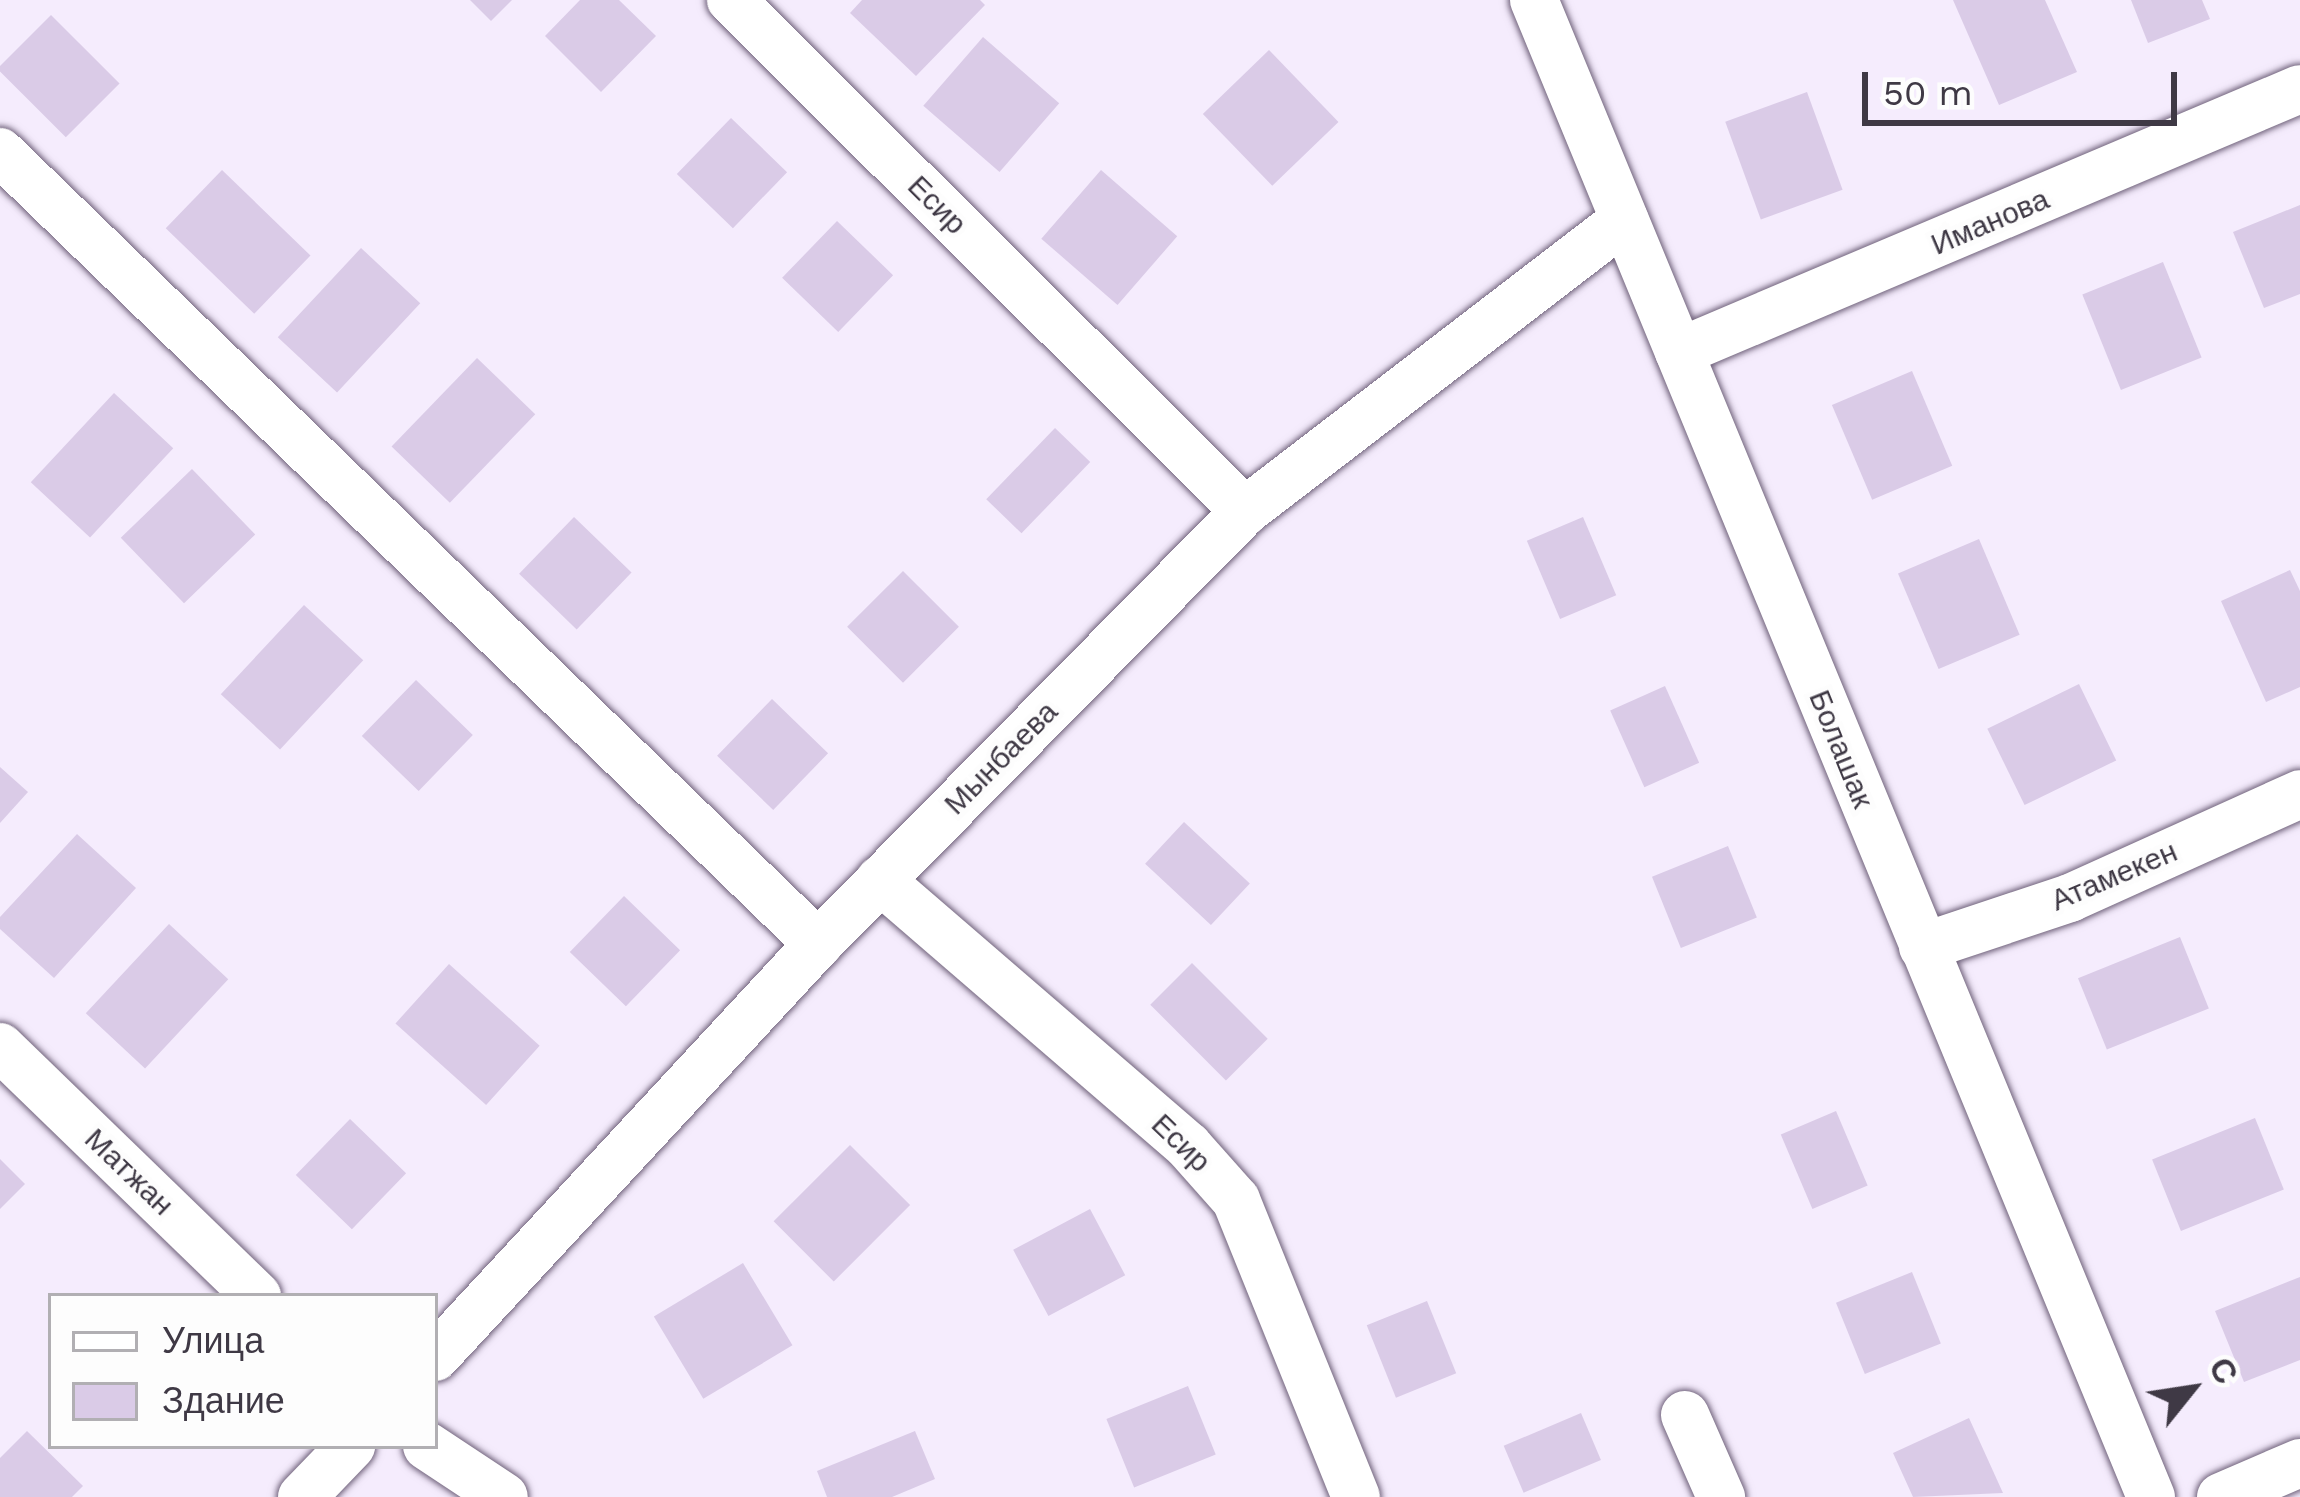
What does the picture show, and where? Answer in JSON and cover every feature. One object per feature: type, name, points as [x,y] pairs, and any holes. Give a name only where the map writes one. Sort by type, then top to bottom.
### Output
[{"type":"street","name":"Есир","points":[[731,0],[1245,511]]},
{"type":"street","name":"Болашак","points":[[1534,0],[2151,1497]]},
{"type":"street","name":"Иманова","points":[[1679,352],[2300,89]]},
{"type":"street","points":[[0,152],[818,944]]},
{"type":"street","name":"Мынбаева","points":[[438,1354],[818,944],[1245,511],[1624,220]]},
{"type":"street","name":"Атамекен","points":[[1923,947],[2070,898],[2300,794]]},
{"type":"street","name":"Есир","points":[[880,880],[1188,1146],[1236,1200],[1356,1497]]},
{"type":"street","name":"Матжан","points":[[0,1047],[254,1293]]},
{"type":"street","points":[[1684,1415],[1720,1497]]},
{"type":"street","points":[[302,1497],[348,1449]]},
{"type":"street","points":[[432,1449],[504,1497]]},
{"type":"street","points":[[2221,1497],[2300,1463]]},
{"type":"building","points":[[470,0],[512,0],[491,21]]},
{"type":"building","points":[[580,0],[619,0],[656,36],[601,92],[545,36]]},
{"type":"building","points":[[862,0],[980,0],[985,5],[916,76],[850,13]]},
{"type":"building","points":[[1953,0],[2045,0],[2077,72],[1999,105]]},
{"type":"building","points":[[2131,0],[2202,0],[2210,19],[2148,43]]},
{"type":"building","points":[[51,15],[120,84],[66,137],[0,71],[0,66]]},
{"type":"building","points":[[983,37],[1059,103],[1000,172],[923,106]]},
{"type":"building","points":[[1269,50],[1338,122],[1272,186],[1203,114]]},
{"type":"building","points":[[1807,92],[1843,190],[1761,219],[1725,122]]},
{"type":"building","points":[[731,118],[787,172],[733,228],[677,174]]},
{"type":"building","points":[[222,170],[310,255],[254,314],[166,228]]},
{"type":"building","points":[[1101,170],[1177,236],[1118,305],[1041,239]]},
{"type":"building","points":[[2300,205],[2300,294],[2264,308],[2233,232]]},
{"type":"building","points":[[837,221],[893,275],[838,332],[782,278]]},
{"type":"building","points":[[361,248],[420,303],[337,392],[278,337]]},
{"type":"building","points":[[2163,262],[2202,357],[2121,390],[2082,295]]},
{"type":"building","points":[[477,358],[535,414],[450,503],[392,446]]},
{"type":"building","points":[[1912,371],[1952,466],[1872,500],[1832,405]]},
{"type":"building","points":[[114,393],[173,448],[90,537],[31,482]]},
{"type":"building","points":[[1055,428],[1090,462],[1021,533],[986,499]]},
{"type":"building","points":[[192,469],[255,534],[184,603],[121,538]]},
{"type":"building","points":[[574,517],[632,573],[577,629],[519,574]]},
{"type":"building","points":[[1583,517],[1616,595],[1560,619],[1527,541]]},
{"type":"building","points":[[1979,539],[2020,635],[1939,669],[1898,573]]},
{"type":"building","points":[[2290,570],[2300,591],[2300,687],[2266,702],[2221,601]]},
{"type":"building","points":[[903,571],[959,627],[903,683],[847,627]]},
{"type":"building","points":[[304,605],[363,660],[280,749],[221,694]]},
{"type":"building","points":[[416,680],[473,735],[419,791],[362,736]]},
{"type":"building","points":[[2079,684],[2116,760],[2025,805],[1987,729]]},
{"type":"building","points":[[1665,686],[1699,763],[1644,787],[1610,710]]},
{"type":"building","points":[[772,699],[828,753],[773,810],[717,756]]},
{"type":"building","points":[[0,767],[28,792],[0,823]]},
{"type":"building","points":[[1184,822],[1250,883],[1211,925],[1145,864]]},
{"type":"building","points":[[77,834],[136,888],[54,978],[0,929],[0,917]]},
{"type":"building","points":[[1728,846],[1757,917],[1681,948],[1652,877]]},
{"type":"building","points":[[624,896],[680,950],[626,1006],[570,952]]},
{"type":"building","points":[[169,924],[228,979],[145,1068],[86,1013]]},
{"type":"building","points":[[2180,937],[2209,1008],[2107,1050],[2078,978]]},
{"type":"building","points":[[1192,963],[1268,1039],[1226,1080],[1150,1005]]},
{"type":"building","points":[[449,964],[540,1046],[486,1105],[395,1023]]},
{"type":"building","points":[[1836,1111],[1868,1186],[1812,1209],[1781,1134]]},
{"type":"building","points":[[2255,1118],[2284,1189],[2181,1231],[2152,1160]]},
{"type":"building","points":[[350,1119],[406,1173],[352,1229],[296,1175]]},
{"type":"building","points":[[850,1145],[910,1205],[834,1281],[774,1221]]},
{"type":"building","points":[[0,1159],[25,1184],[0,1209]]},
{"type":"building","points":[[1090,1209],[1125,1275],[1048,1316],[1013,1250]]},
{"type":"building","points":[[743,1263],[792,1345],[703,1399],[654,1317]]},
{"type":"building","points":[[1912,1272],[1941,1343],[1865,1374],[1836,1303]]},
{"type":"building","points":[[2300,1277],[2300,1360],[2244,1382],[2215,1311]]},
{"type":"building","points":[[1427,1301],[1456,1373],[1396,1398],[1367,1325]]},
{"type":"building","points":[[1188,1386],[1216,1455],[1134,1488],[1106,1419]]},
{"type":"building","points":[[1581,1413],[1601,1460],[1524,1493],[1504,1446]]},
{"type":"building","points":[[1969,1418],[2003,1493],[1913,1497],[1893,1453]]},
{"type":"building","points":[[27,1431],[83,1486],[72,1497],[0,1497],[0,1458]]},
{"type":"building","points":[[915,1431],[935,1479],[892,1497],[827,1497],[817,1471]]}]
